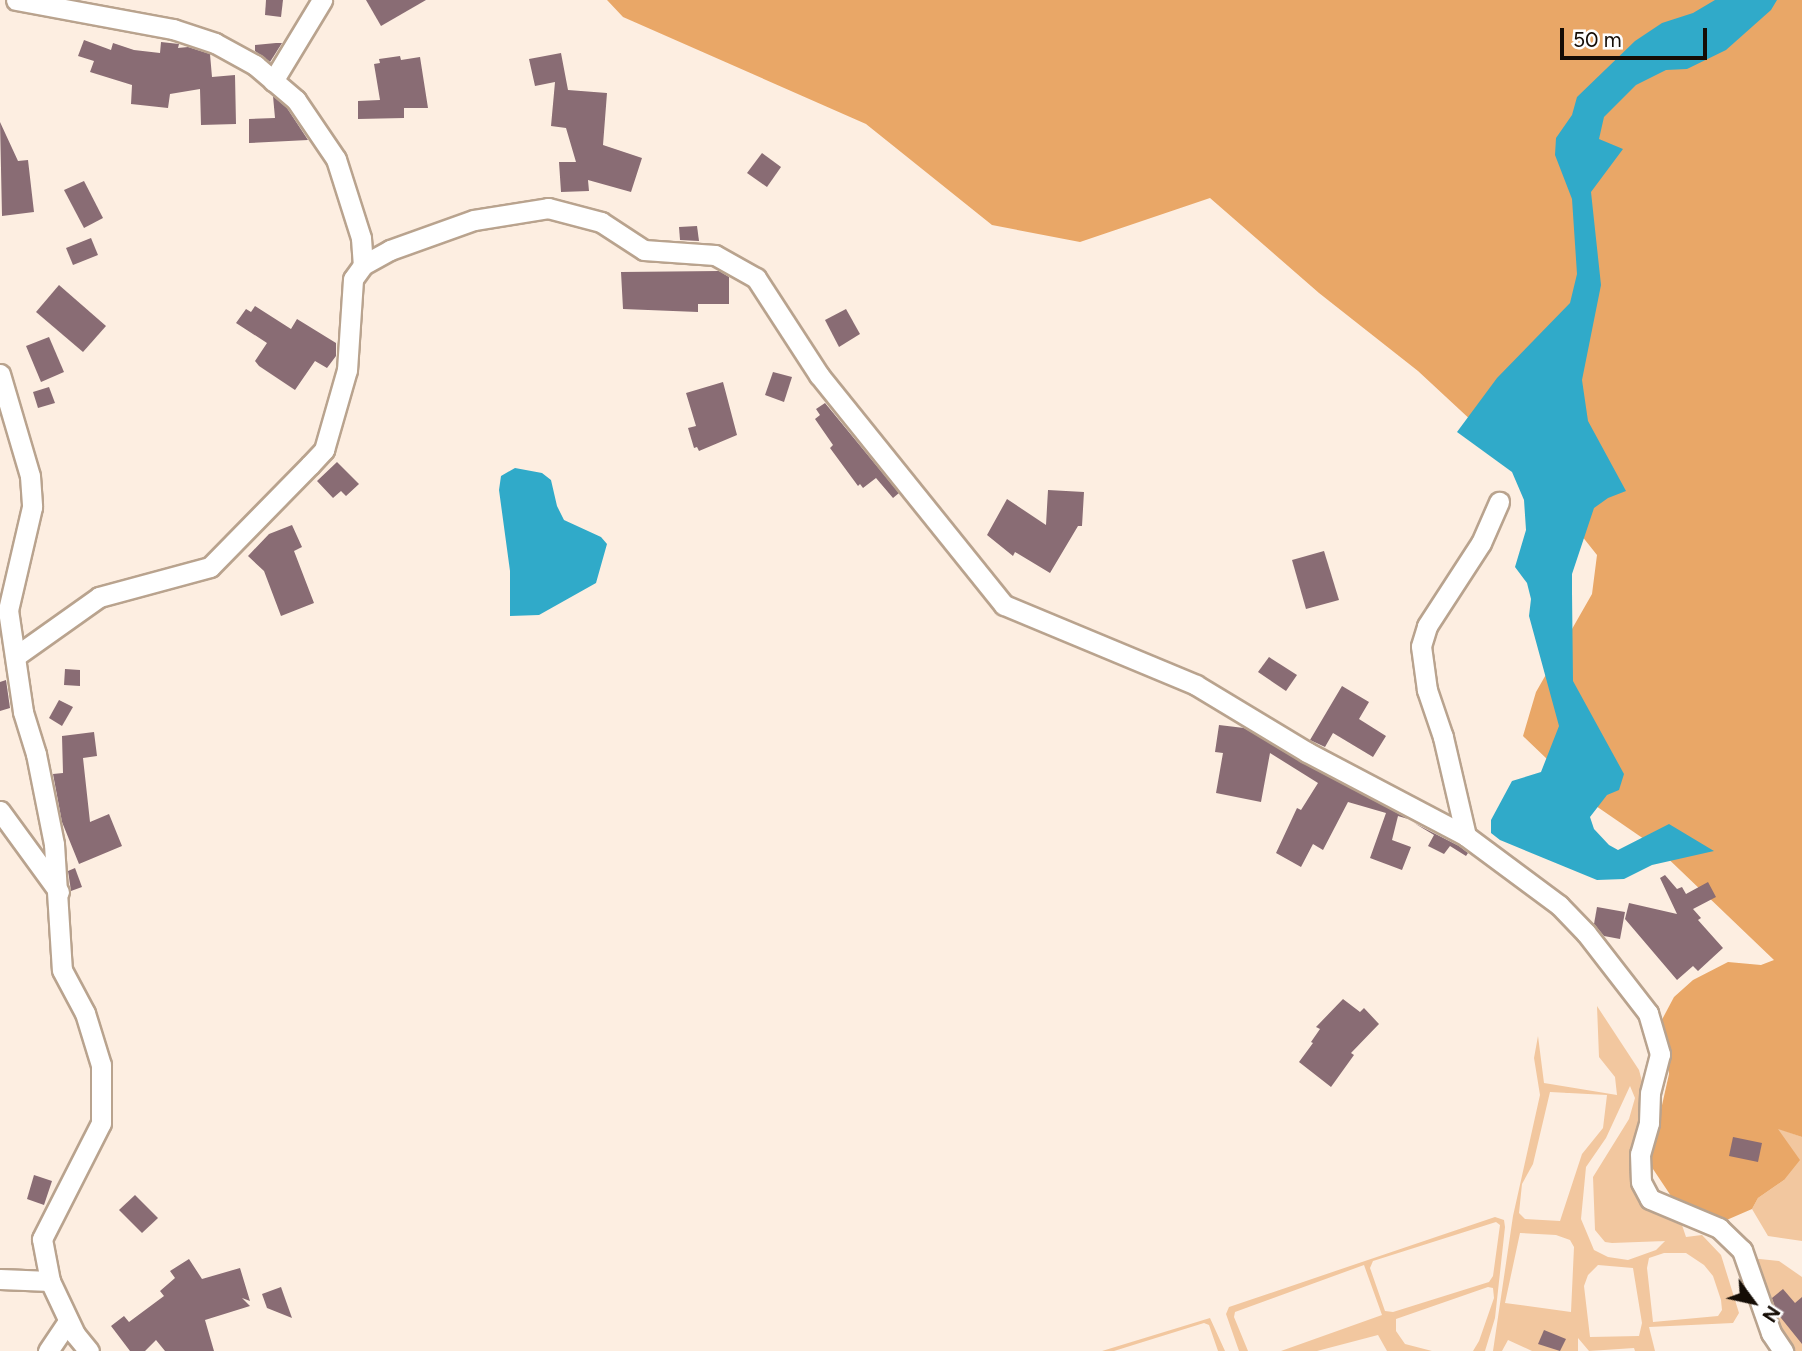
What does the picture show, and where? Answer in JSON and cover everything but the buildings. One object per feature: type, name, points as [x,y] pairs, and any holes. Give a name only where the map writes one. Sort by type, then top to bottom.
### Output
[{"type":"street","points":[[16,0],[173,29],[215,43],[255,65],[296,100],[336,159],[362,239],[363,265]]},
{"type":"street","points":[[273,81],[323,0]]},
{"type":"street","points":[[16,656],[99,597],[209,567],[324,450],[347,370],[353,279],[363,265],[390,250],[474,220],[548,208],[601,222],[644,250],[715,255],[756,278],[819,375],[1004,605],[1196,685],[1307,752],[1466,836],[1559,905],[1586,933],[1648,1013],[1660,1054],[1650,1093],[1649,1123],[1640,1154],[1641,1182],[1650,1199],[1719,1228],[1742,1250],[1771,1333],[1783,1351]]},
{"type":"street","points":[[0,374],[30,476],[32,507],[8,610],[23,712],[36,754],[54,844],[60,894],[62,970],[85,1013],[101,1065],[102,1123],[43,1239],[50,1281],[68,1321],[89,1351]]},
{"type":"street","points":[[1466,836],[1443,737],[1427,690],[1421,646],[1427,626],[1481,543],[1499,502]]},
{"type":"street","points":[[0,811],[60,894]]},
{"type":"street","points":[[0,1279],[50,1281]]},
{"type":"street","points":[[48,1351],[68,1321]]},
{"type":"shaded area","points":[[607,0],[1802,0],[1802,1137],[1778,1129],[1800,1160],[1784,1180],[1758,1198],[1752,1209],[1722,1222],[1683,1205],[1671,1196],[1649,1163],[1669,1074],[1666,1052],[1657,1029],[1674,997],[1693,980],[1728,962],[1761,965],[1774,960],[1657,848],[1596,806],[1523,736],[1536,692],[1592,594],[1597,555],[1543,487],[1418,371],[1319,293],[1210,198],[1080,242],[992,225],[866,124],[623,17]]},
{"type":"shaded area","points":[[1597,1006],[1639,1070],[1643,1085],[1645,1200],[1682,1225],[1686,1237],[1702,1235],[1721,1255],[1739,1313],[1733,1323],[1649,1327],[1655,1351],[1635,1351],[1634,1348],[1589,1351],[1578,1338],[1578,1351],[1532,1351],[1508,1340],[1502,1351],[1493,1351],[1513,1216],[1540,1095],[1534,1058],[1538,1036],[1544,1083],[1617,1095],[1615,1077],[1599,1057]],"holes":[[[1630,1086],[1635,1098],[1629,1119],[1593,1177],[1595,1230],[1605,1242],[1665,1241],[1656,1250],[1628,1260],[1608,1257],[1594,1250],[1581,1219],[1586,1167],[1606,1138]],[[1550,1092],[1607,1095],[1603,1128],[1582,1154],[1560,1221],[1525,1219],[1519,1213],[1522,1184],[1533,1164]],[[1520,1233],[1556,1235],[1570,1240],[1574,1247],[1571,1312],[1505,1303]],[[1664,1253],[1686,1253],[1704,1265],[1713,1276],[1722,1310],[1718,1316],[1653,1322],[1647,1268],[1649,1258]],[[1598,1265],[1633,1268],[1642,1323],[1639,1336],[1590,1337],[1584,1286],[1588,1275]]]},
{"type":"shaded area","points":[[1777,1128],[1802,1137],[1802,1241],[1768,1236],[1752,1209],[1758,1198],[1784,1180]]},
{"type":"shaded area","points":[[1495,1217],[1504,1220],[1495,1318],[1485,1351],[1473,1351],[1494,1298],[1493,1288],[1488,1287],[1396,1319],[1396,1331],[1405,1344],[1432,1351],[1387,1351],[1378,1335],[1317,1351],[1281,1351],[1382,1315],[1364,1265],[1235,1312],[1234,1317],[1248,1351],[1239,1351],[1226,1314],[1229,1307]],"holes":[[[1496,1222],[1500,1225],[1493,1276],[1489,1282],[1393,1312],[1385,1311],[1370,1268],[1373,1261]]]},
{"type":"shaded area","points":[[1750,1258],[1779,1261],[1802,1277],[1802,1351],[1787,1351]]},
{"type":"shaded area","points":[[1210,1318],[1225,1351],[1218,1351],[1209,1325],[1204,1323],[1114,1351],[1102,1351]]},
{"type":"water","points":[[1715,0],[1777,0],[1771,10],[1726,50],[1687,69],[1666,70],[1636,85],[1604,117],[1599,139],[1623,149],[1591,192],[1601,285],[1582,380],[1588,421],[1626,491],[1608,498],[1594,508],[1572,574],[1573,681],[1624,774],[1619,790],[1607,795],[1590,817],[1594,829],[1609,845],[1618,850],[1669,824],[1714,851],[1652,865],[1624,879],[1597,880],[1500,840],[1491,833],[1491,820],[1512,781],[1541,772],[1559,726],[1529,616],[1531,599],[1527,583],[1515,567],[1526,530],[1524,500],[1512,472],[1457,432],[1497,378],[1570,303],[1577,274],[1572,199],[1555,155],[1556,138],[1572,115],[1577,97],[1635,41],[1662,23],[1693,13]]},
{"type":"water","points":[[515,468],[542,473],[551,480],[557,506],[564,520],[601,537],[607,544],[596,583],[539,615],[510,616],[510,571],[499,490],[501,476]]}]
